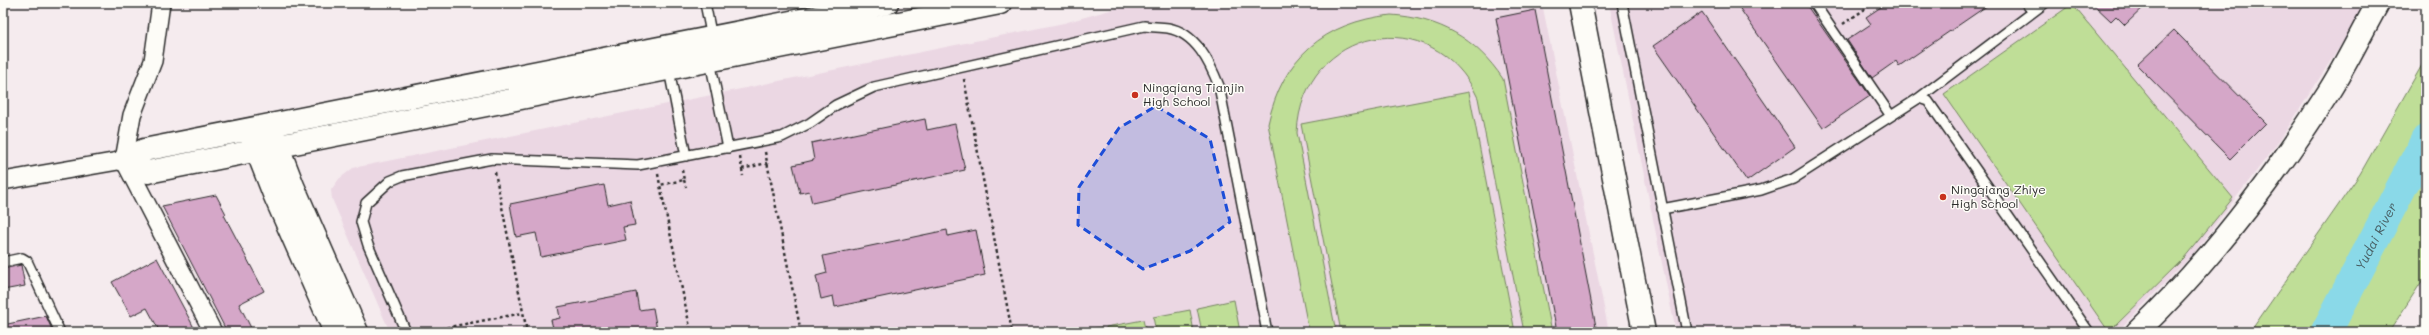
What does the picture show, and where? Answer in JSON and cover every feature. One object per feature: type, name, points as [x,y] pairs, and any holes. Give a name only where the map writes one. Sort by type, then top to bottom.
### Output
[{"type":"street","points":[[161,3],[153,61],[132,115],[124,160],[213,332]]},
{"type":"street","points":[[3,181],[124,160],[144,150],[887,3]]},
{"type":"street","points":[[124,160],[148,172],[669,70],[1000,3]]},
{"type":"street","points":[[1580,3],[1644,332]]},
{"type":"street","points":[[2137,332],[2185,283],[2226,236],[2268,182],[2329,92],[2378,3]]},
{"type":"street","points":[[259,127],[268,149],[293,186],[357,332]]},
{"type":"street","points":[[268,149],[274,194],[335,332]]},
{"type":"lane","points":[[705,3],[712,38]]},
{"type":"lane","points":[[1622,3],[1687,332]]},
{"type":"lane","points":[[1814,3],[1891,116]]},
{"type":"lane","points":[[2026,3],[2033,12]]},
{"type":"lane","points":[[1662,209],[1761,190],[1793,179],[1919,98],[2045,3]]},
{"type":"lane","points":[[406,332],[368,246],[361,222],[366,203],[379,189],[402,176],[492,159],[638,165],[763,141],[782,137],[810,123],[836,105],[874,87],[1144,26],[1170,28],[1189,38],[1208,59],[1219,86],[1267,332]]},
{"type":"lane","points":[[710,61],[728,148]]},
{"type":"lane","points":[[669,70],[686,156]]},
{"type":"lane","points":[[1919,98],[1928,101],[2089,332]]},
{"type":"lane","points":[[3,262],[22,258],[27,262],[60,332]]},
{"type":"path","points":[[1833,31],[1874,3]]},
{"type":"path","points":[[962,68],[1012,332]]},
{"type":"path","points":[[763,141],[801,332]]},
{"type":"path","points":[[739,154],[744,176]]},
{"type":"path","points":[[492,159],[527,332]]},
{"type":"path","points":[[742,168],[767,163]]},
{"type":"path","points":[[681,166],[686,188]]},
{"type":"path","points":[[684,180],[660,185],[691,332]]},
{"type":"path","points":[[423,332],[523,313]]},
{"type":"highlighted area","points":[[1156,106],[1210,139],[1230,222],[1190,251],[1143,269],[1078,225],[1079,187],[1119,128]]},
{"type":"shaded area","name":"Ningqiang Tianjin High School","points":[[1135,3],[1542,3],[1609,332],[390,332],[332,199],[331,190],[339,179],[353,168],[1064,23]]},
{"type":"shaded area","name":"Ningqiang Zhiye High School","points":[[1609,3],[2367,4],[2280,140],[2194,253],[2117,332],[1676,332]]},
{"type":"green space","points":[[2072,4],[2233,198],[2184,258],[2109,332],[1944,94]]},
{"type":"green space","points":[[1391,15],[1425,20],[1455,33],[1481,52],[1503,79],[1552,332],[1524,332],[1478,98],[1458,67],[1432,48],[1403,38],[1373,39],[1345,49],[1321,69],[1304,97],[1297,133],[1336,332],[1309,332],[1268,124],[1275,101],[1284,80],[1295,62],[1310,47],[1326,35],[1345,26],[1367,19]]},
{"type":"green space","points":[[2426,58],[2426,275],[2389,332],[2250,332],[2360,174]]},
{"type":"green space","points":[[1469,92],[1515,332],[1341,332],[1301,124]]},
{"type":"green space","points":[[1234,300],[1240,332],[1202,332],[1197,308]]},
{"type":"green space","points":[[1190,310],[1194,332],[1156,332],[1153,317]]},
{"type":"green space","points":[[1143,320],[1146,332],[1107,332],[1106,327]]},
{"type":"green space","points":[[1101,327],[1102,332],[1076,332]]},
{"type":"building","points":[[1736,3],[1805,3],[1870,96],[1823,128]]},
{"type":"building","points":[[1887,3],[1991,3],[1899,66],[1896,61],[1872,78],[1847,40],[1871,24],[1866,17]]},
{"type":"building","points":[[2092,3],[2148,3],[2125,25],[2116,16],[2111,21]]},
{"type":"building","points":[[1535,10],[1597,332],[1557,332],[1496,18]]},
{"type":"building","points":[[1702,12],[1795,147],[1747,181],[1653,46]]},
{"type":"building","points":[[2174,30],[2266,123],[2230,159],[2137,65]]},
{"type":"building","points":[[925,119],[927,130],[955,124],[965,170],[812,203],[809,191],[800,193],[793,165],[814,160],[811,143]]},
{"type":"building","points":[[604,185],[608,205],[630,200],[635,225],[623,227],[626,240],[541,257],[536,233],[516,237],[510,204]]},
{"type":"building","points":[[216,195],[226,214],[224,215],[264,291],[239,304],[253,332],[227,332],[162,206]]},
{"type":"building","points":[[947,230],[948,236],[976,230],[985,275],[835,307],[833,296],[821,299],[816,276],[827,273],[823,256]]},
{"type":"building","points":[[157,258],[196,332],[160,332],[147,308],[131,316],[112,282]]},
{"type":"building","points":[[21,265],[25,286],[3,290],[3,269]]},
{"type":"building","points":[[636,292],[639,310],[653,308],[657,330],[648,332],[554,332],[551,320],[560,318],[558,307]]},
{"type":"building","points":[[46,316],[53,332],[3,332],[3,325]]},
{"type":"waterway","name":"Yudai River","points":[[2326,332],[2426,140]]},
{"type":"place","name":"Ningqiang Tianjin High School","points":[[1135,95]]},
{"type":"place","name":"Ningqiang Zhiye High School","points":[[1943,197]]}]
